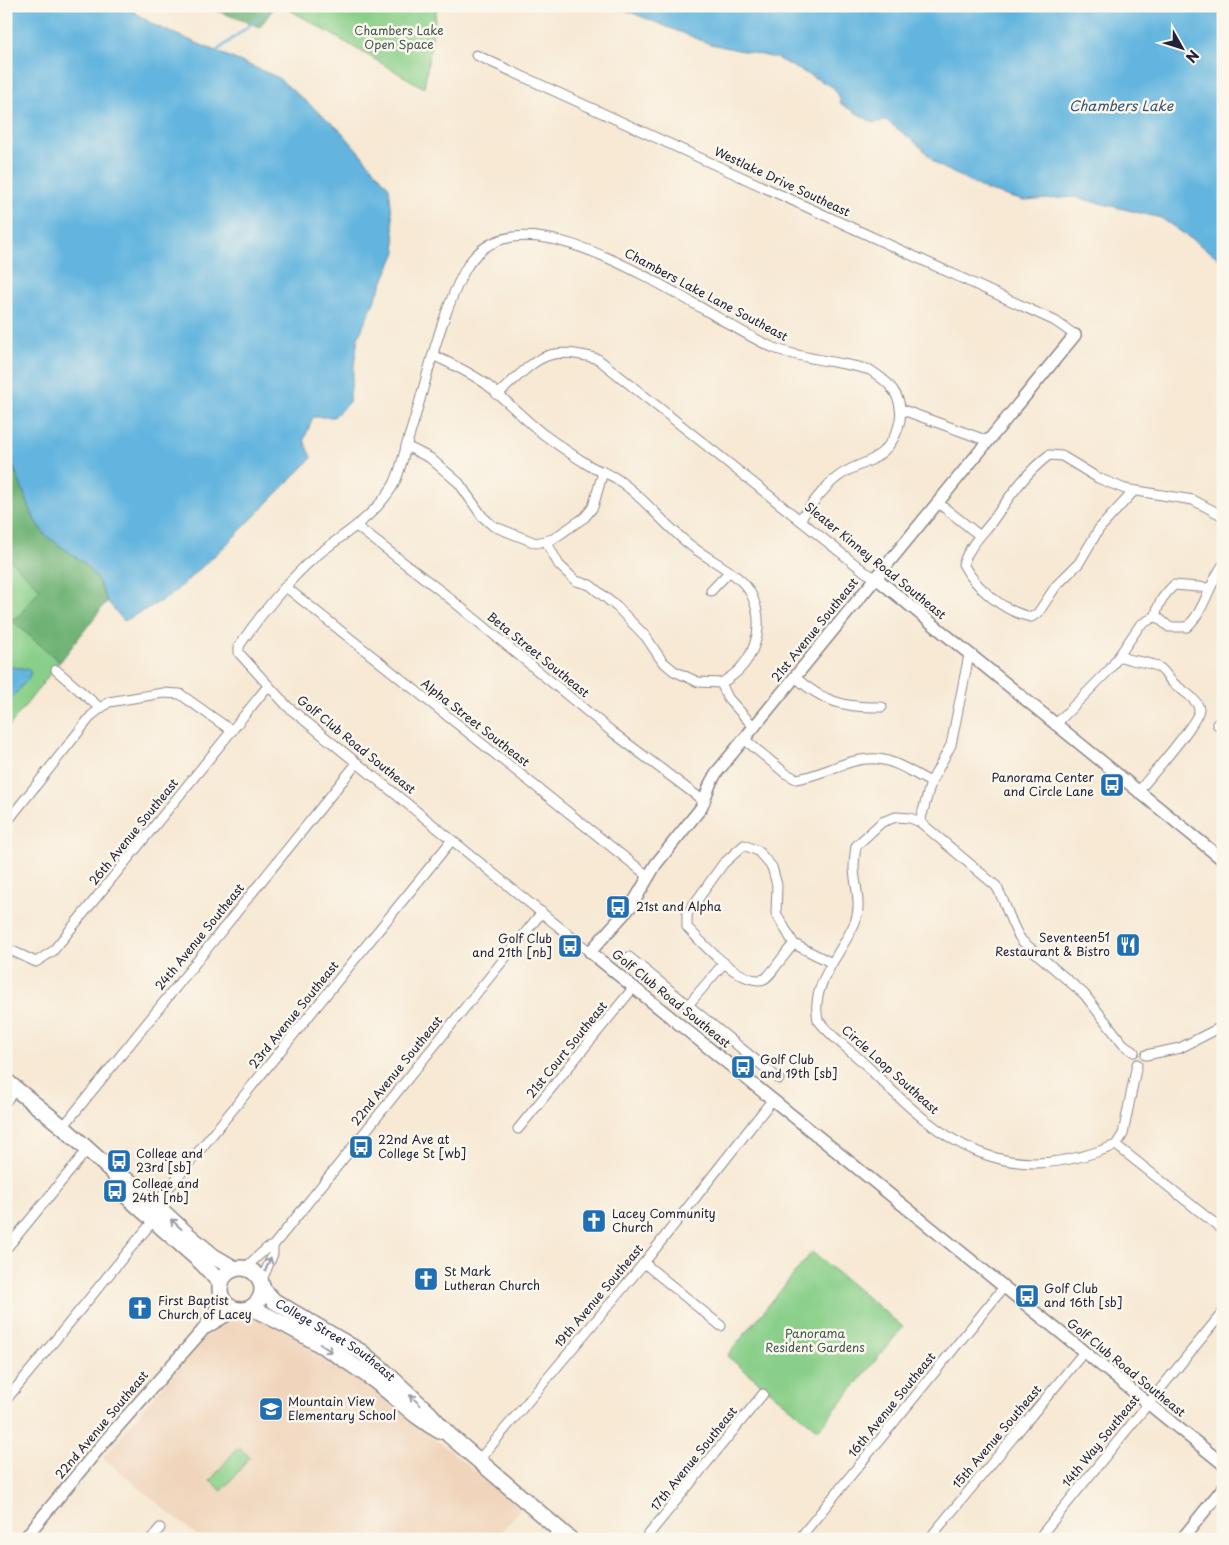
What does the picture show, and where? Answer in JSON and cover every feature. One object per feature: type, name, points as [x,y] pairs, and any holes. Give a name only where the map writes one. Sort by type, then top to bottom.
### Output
[{"type":"main road","points":[[9,1090],[63,1127],[114,1173],[132,1183],[213,1256],[258,1276],[262,1285],[260,1300],[252,1308],[236,1310],[204,1264],[123,1193],[114,1173]]},
{"type":"main road","points":[[222,1292],[228,1272],[240,1269]]},
{"type":"main road","name":"College Street Southeast","points":[[262,1285],[275,1302],[361,1352],[429,1413],[449,1436],[479,1460],[560,1536]]},
{"type":"main road","name":"College Street Southeast","points":[[252,1308],[314,1340],[347,1361],[372,1378],[420,1421],[449,1436]]},
{"type":"street","name":"Westlake Drive Southeast","points":[[476,55],[1055,321],[1075,334]]},
{"type":"street","name":"Chambers Lake Lane Southeast","points":[[287,588],[316,557],[356,526],[385,498],[395,482],[433,355],[453,298],[465,270],[475,255],[490,242],[522,235],[556,240],[628,268],[772,347],[870,370],[894,390],[900,409]]},
{"type":"street","name":"21st Avenue Southeast","points":[[590,952],[632,905],[648,876],[705,802],[711,782],[754,727],[1075,334]]},
{"type":"street","name":"Sleater Kinney Road Southeast","points":[[497,395],[538,360],[554,352],[576,352],[598,359],[865,572],[876,578],[1223,860]]},
{"type":"street","points":[[433,355],[465,371],[547,437],[592,467],[617,478],[690,546],[741,579],[752,594],[756,610],[758,630],[751,657],[732,677],[721,683],[698,682],[674,671],[662,661],[646,637],[624,613],[590,585],[576,581],[558,565],[546,541]]},
{"type":"street","points":[[800,519],[837,477],[873,459],[887,448],[895,438],[901,418],[900,409],[988,442]]},
{"type":"street","points":[[406,446],[430,458],[459,483],[482,516],[493,526],[536,543],[546,541],[575,526],[585,517],[593,507],[603,472]]},
{"type":"street","points":[[1134,491],[1100,529],[1080,563],[1056,586],[1038,613],[1031,618],[998,601],[970,578],[963,564],[969,547],[1018,485],[1049,455],[1062,456],[1098,478],[1134,491],[1193,500],[1223,516]]},
{"type":"street","points":[[937,502],[980,535]]},
{"type":"street","name":"Beta Street Southeast","points":[[356,526],[611,730],[705,802]]},
{"type":"street","points":[[1156,616],[1169,627],[1187,627],[1195,620],[1223,564]]},
{"type":"street","points":[[711,591],[729,572]]},
{"type":"street","points":[[1156,616],[1157,608],[1165,594],[1174,585],[1210,588]]},
{"type":"street","name":"Golf Club Road Southeast","points":[[287,588],[239,646],[239,652],[288,707],[1223,1464]]},
{"type":"street","name":"Alpha Street Southeast","points":[[287,588],[648,876]]},
{"type":"street","points":[[1055,725],[1120,656],[1140,625],[1156,616]]},
{"type":"street","points":[[969,655],[951,745],[931,782],[920,822],[996,886],[1004,899],[1016,933],[1022,941],[1084,994],[1123,1044],[1134,1052]]},
{"type":"street","points":[[1120,656],[1128,660],[1149,663],[1161,669],[1172,682],[1197,704],[1198,715],[1138,792]]},
{"type":"street","points":[[56,670],[100,708]]},
{"type":"street","points":[[795,678],[832,702],[861,708],[882,707]]},
{"type":"street","points":[[721,683],[728,698],[754,727]]},
{"type":"street","name":"26th Avenue Southeast","points":[[6,948],[36,962],[53,951],[268,686]]},
{"type":"street","points":[[6,823],[92,715],[109,702],[163,693],[180,694],[232,731]]},
{"type":"street","points":[[744,740],[785,773],[796,779],[862,759],[878,759],[893,763],[931,782]]},
{"type":"street","name":"24th Avenue Southeast","points":[[63,1127],[357,763]]},
{"type":"street","name":"Circle Loop Southeast","points":[[920,822],[896,817],[889,819],[882,822],[856,846],[854,867],[858,896],[856,920],[820,988],[816,1009],[818,1020],[890,1090],[950,1140],[972,1151],[996,1159],[1056,1162],[1116,1145]]},
{"type":"street","name":"23rd Avenue Southeast","points":[[155,1205],[452,840]]},
{"type":"street","points":[[794,944],[764,979],[754,979],[736,973],[724,962],[687,926],[687,914],[723,864],[744,845],[758,851],[772,866],[777,885],[776,913],[794,944],[832,963]]},
{"type":"street","name":"22nd Avenue Southeast","points":[[240,1269],[267,1248],[273,1246],[542,912]]},
{"type":"street","points":[[629,957],[779,1079]]},
{"type":"street","points":[[688,1005],[724,962]]},
{"type":"street","name":"21st Court Southeast","points":[[518,1129],[634,987]]},
{"type":"street","points":[[1146,1055],[1180,1048],[1223,1026]]},
{"type":"street","points":[[1137,1064],[1123,1134],[1116,1145],[1223,1230]]},
{"type":"street","name":"19th Avenue Southeast","points":[[479,1460],[644,1262],[773,1099]]},
{"type":"street","points":[[6,1249],[88,1149]]},
{"type":"street","points":[[6,1400],[153,1221]]},
{"type":"street","name":"22nd Avenue Southeast","points":[[262,1285],[273,1254],[273,1246]]},
{"type":"street","points":[[644,1262],[721,1326]]},
{"type":"street","name":"16th Avenue Southeast","points":[[799,1539],[1004,1286]]},
{"type":"street","name":"22nd Avenue Southeast","points":[[24,1539],[105,1441],[202,1331],[222,1292]]},
{"type":"street","name":"22nd Avenue Southeast","points":[[202,1331],[236,1310]]},
{"type":"street","name":"14th Way Southeast","points":[[1038,1539],[1223,1312]]},
{"type":"street","name":"15th Avenue Southeast","points":[[929,1539],[1084,1352]]},
{"type":"street","name":"17th Avenue Southeast","points":[[645,1539],[763,1394]]},
{"type":"street","points":[[1182,1539],[1223,1488]]},
{"type":"street","points":[[151,1539],[160,1528]]},
{"type":"shaded area","name":"Mountain View Elementary School","points":[[235,1317],[253,1317],[269,1321],[337,1360],[521,1508],[496,1539],[201,1539],[103,1458],[199,1342],[216,1326]]},
{"type":"green space","points":[[204,6],[275,6],[260,27]]},
{"type":"green space","name":"Chambers Lake Open Space","points":[[283,6],[437,6],[424,88]]},
{"type":"green space","points":[[6,448],[35,521],[107,601],[7,729]]},
{"type":"green space","points":[[6,448],[35,521],[45,535],[84,563],[98,580],[107,601],[60,662],[10,619],[18,617],[40,589],[6,556]]},
{"type":"green space","name":"Panorama Resident Gardens","points":[[812,1252],[903,1327],[818,1430],[727,1356]]},
{"type":"green space","points":[[238,1447],[250,1457],[222,1491],[210,1481]]},
{"type":"water","points":[[6,6],[125,6],[154,25],[277,77],[341,131],[389,187],[396,252],[358,338],[349,402],[334,417],[313,417],[304,440],[312,458],[226,545],[170,596],[124,621],[107,601],[98,580],[84,563],[45,535],[35,521],[6,448]]},
{"type":"water","name":"Chambers Lake","points":[[615,6],[1223,6],[1223,261],[1161,218],[1074,197],[1024,201],[986,190],[936,164],[921,147],[886,120],[874,123],[841,104],[839,96],[833,87],[776,58],[710,44]]},
{"type":"water","points":[[12,667],[28,669],[31,672],[28,679],[6,704],[6,670]]},
{"type":"waterway","points":[[266,12],[272,6]]},
{"type":"waterway","points":[[217,51],[260,17]]},
{"type":"place","name":"Panorama Center and Circle Lane","points":[[1112,785]]},
{"type":"place","name":"21st and Alpha","points":[[618,907]]},
{"type":"place","name":"Seventeen51 Restaurant & Bistro","points":[[1128,945]]},
{"type":"place","name":"Golf Club and 21th [nb]","points":[[570,946]]},
{"type":"place","name":"Golf Club and 19th [sb]","points":[[743,1067]]},
{"type":"place","name":"22nd Ave at College St [wb]","points":[[361,1147]]},
{"type":"place","name":"College and 23rd [sb]","points":[[119,1161]]},
{"type":"place","name":"College and 24th [nb]","points":[[115,1191]]},
{"type":"place","name":"Lacey Community Church","points":[[594,1221]]},
{"type":"place","name":"St Mark Lutheran Church","points":[[426,1279]]},
{"type":"place","name":"Golf Club and 16th [sb]","points":[[1027,1296]]},
{"type":"place","name":"First Baptist Church of Lacey","points":[[140,1308]]},
{"type":"place","name":"Mountain View Elementary School","points":[[271,1409]]}]
